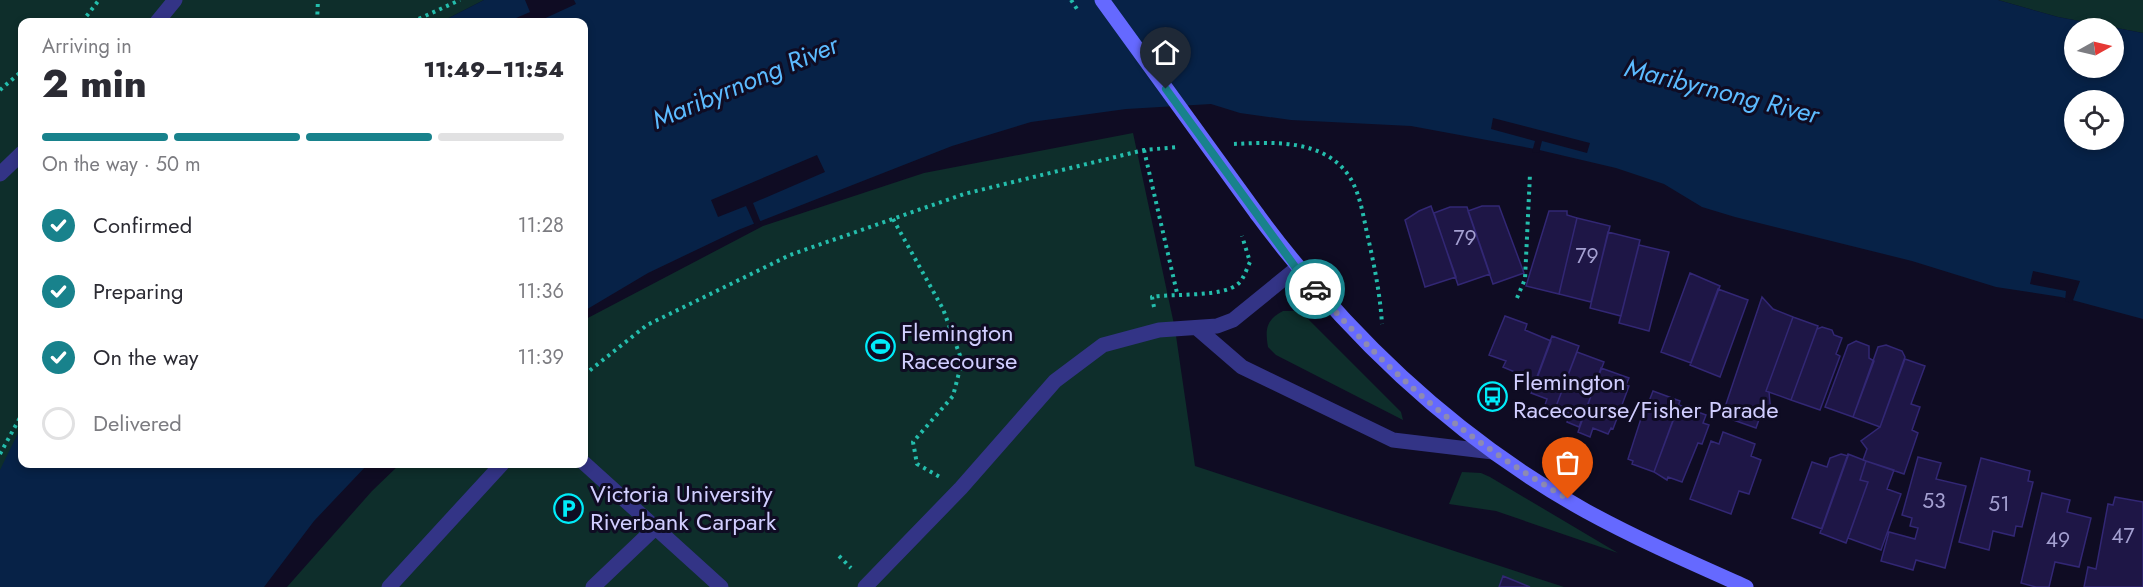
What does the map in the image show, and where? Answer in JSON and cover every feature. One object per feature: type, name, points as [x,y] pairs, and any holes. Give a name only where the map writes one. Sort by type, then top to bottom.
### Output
[{"type":"main road","points":[[1102,0],[1296,268],[1384,361],[1437,408],[1493,452],[1584,510],[1670,553],[1746,587]]},
{"type":"lane","points":[[160,18],[175,0]]},
{"type":"lane","points":[[0,174],[18,157]]},
{"type":"lane","points":[[865,587],[961,488],[1055,381],[1103,345],[1159,330],[1198,329],[1217,326],[1233,320],[1296,268]]},
{"type":"lane","points":[[1198,329],[1242,367],[1393,440],[1493,452]]},
{"type":"lane","points":[[588,467],[721,587]]},
{"type":"lane","points":[[389,587],[498,468]]},
{"type":"lane","points":[[593,587],[655,528]]},
{"type":"path","points":[[85,18],[99,0]]},
{"type":"path","points":[[317,18],[318,0]]},
{"type":"path","points":[[421,18],[460,0]]},
{"type":"path","points":[[0,90],[18,74]]},
{"type":"path","points":[[1226,145],[1272,142],[1306,147],[1329,157],[1348,176],[1358,197],[1380,295],[1384,361]]},
{"type":"path","points":[[588,372],[647,325],[790,255],[964,194],[1144,150],[1191,147]]},
{"type":"path","points":[[1144,150],[1177,293],[1217,293],[1239,283],[1250,262],[1242,236]]},
{"type":"path","points":[[1518,298],[1525,279],[1530,174]]},
{"type":"path","points":[[893,219],[943,309],[963,361],[953,396],[913,442],[917,464],[961,488]]},
{"type":"path","points":[[0,454],[18,421]]},
{"type":"green space","points":[[0,0],[484,0],[449,18],[18,18],[18,465],[0,504]]},
{"type":"green space","points":[[1998,0],[2143,0],[2143,33],[2124,29],[2124,18],[2058,17]]},
{"type":"green space","name":"Flemington Racecourse","points":[[1133,133],[1175,329],[1195,466],[1564,587],[287,587],[372,491],[396,468],[588,468],[588,318],[763,226],[924,173]]},
{"type":"green space","points":[[1283,311],[1297,311],[1306,317],[1401,412],[1403,420],[1276,355],[1268,347],[1267,330],[1273,318]]},
{"type":"green space","points":[[1462,472],[1481,473],[1490,477],[1618,553],[1496,511],[1449,504]]},
{"type":"water","name":"Maribyrnong River","points":[[484,0],[1998,0],[2064,18],[2064,78],[2124,78],[2124,29],[2143,33],[2143,319],[2061,297],[1996,287],[1912,261],[1735,217],[1702,207],[1664,184],[1616,168],[1535,149],[1411,126],[1291,120],[1240,113],[1211,104],[1126,109],[1031,122],[952,146],[738,230],[648,273],[588,309],[588,18],[449,18]]},
{"type":"water","points":[[18,433],[18,468],[364,468],[314,521],[264,587],[0,587],[0,470]]},
{"type":"pier","points":[[525,0],[574,0],[576,4],[546,18],[516,18],[530,12]]},
{"type":"pier","points":[[1493,118],[1590,143],[1587,153],[1542,141],[1539,153],[1532,152],[1535,141],[1491,129]]},
{"type":"pier","points":[[817,155],[825,172],[753,203],[761,223],[755,226],[746,206],[718,217],[711,200]]},
{"type":"pier","points":[[2033,271],[2080,281],[2072,303],[2065,301],[2066,291],[2030,284]]},
{"type":"building","points":[[1431,206],[1456,277],[1425,287],[1405,220]]},
{"type":"building","points":[[1482,206],[1499,206],[1524,273],[1493,284],[1468,211]]},
{"type":"building","points":[[1450,207],[1467,207],[1490,274],[1458,285],[1434,213]]},
{"type":"building","points":[[1549,211],[1567,211],[1567,215],[1577,218],[1559,294],[1526,286]]},
{"type":"building","points":[[1577,218],[1610,226],[1591,302],[1559,294]]},
{"type":"building","points":[[1608,232],[1640,240],[1621,316],[1590,308]]},
{"type":"building","points":[[1639,245],[1669,252],[1649,331],[1619,323]]},
{"type":"building","points":[[1690,273],[1720,286],[1691,363],[1661,352]]},
{"type":"building","points":[[1718,289],[1748,300],[1720,377],[1690,365]]},
{"type":"building","points":[[1762,297],[1773,309],[1793,317],[1766,391],[1769,392],[1771,413],[1761,414],[1756,428],[1722,416]]},
{"type":"building","points":[[1505,316],[1527,324],[1525,330],[1551,341],[1536,381],[1503,367],[1506,361],[1489,355]]},
{"type":"building","points":[[1793,317],[1818,326],[1791,400],[1766,391]]},
{"type":"building","points":[[1822,327],[1832,330],[1834,335],[1842,338],[1836,354],[1840,356],[1820,410],[1791,400],[1817,329]]},
{"type":"building","points":[[1552,336],[1579,346],[1555,409],[1545,405],[1547,399],[1531,393]]},
{"type":"building","points":[[1856,341],[1869,346],[1869,358],[1874,361],[1853,417],[1825,407],[1848,345]]},
{"type":"building","points":[[1886,345],[1902,351],[1905,357],[1880,427],[1853,417],[1878,347]]},
{"type":"building","points":[[1577,352],[1604,362],[1579,427],[1567,422],[1570,414],[1555,409]]},
{"type":"building","points":[[1905,359],[1925,366],[1911,404],[1920,407],[1912,430],[1918,433],[1904,474],[1863,460],[1867,449],[1861,441],[1880,427]]},
{"type":"building","points":[[1601,368],[1629,378],[1626,385],[1629,386],[1613,429],[1611,428],[1608,434],[1593,428],[1590,437],[1578,432]]},
{"type":"building","points":[[1653,391],[1680,401],[1654,472],[1632,464],[1633,461],[1628,459],[1646,403],[1648,404]]},
{"type":"building","points":[[1679,405],[1706,415],[1703,423],[1709,425],[1702,444],[1698,443],[1682,482],[1668,477],[1667,480],[1654,472]]},
{"type":"building","points":[[1723,432],[1755,444],[1751,456],[1761,460],[1749,494],[1739,491],[1731,514],[1690,499],[1711,441],[1719,444]]},
{"type":"building","points":[[1841,454],[1848,456],[1822,529],[1792,518],[1812,462],[1827,467],[1830,458]]},
{"type":"building","points":[[1848,454],[1866,461],[1860,480],[1868,482],[1846,543],[1820,533]]},
{"type":"building","points":[[1918,457],[1941,463],[1936,479],[1966,486],[1945,568],[1916,560],[1913,570],[1881,561],[1889,532],[1915,539],[1918,528],[1910,526],[1912,518],[1902,515]]},
{"type":"building","points":[[1981,458],[2030,471],[2028,481],[2033,482],[2022,527],[2016,526],[2014,536],[1993,531],[1989,550],[1959,542]]},
{"type":"building","points":[[1866,461],[1894,470],[1887,489],[1901,494],[1881,550],[1848,538],[1868,482],[1860,480]]},
{"type":"building","points":[[2042,493],[2070,500],[2067,512],[2091,518],[2079,567],[2055,562],[2049,587],[2036,587],[2021,583]]},
{"type":"building","points":[[2115,497],[2143,502],[2143,587],[2084,587],[2088,567],[2096,569],[2108,504],[2113,505]]},
{"type":"building","points":[[1503,576],[1530,587],[1499,587]]},
{"type":"way so far","points":[[1315,289],[1384,361],[1437,408],[1493,452],[1568,499]]},
{"type":"place","name":"Flemington Racecourse","points":[[880,347]]},
{"type":"place","name":"Flemington Racecourse/Fisher Parade","points":[[1492,396]]},
{"type":"place","name":"Victoria University Riverbank Carpark","points":[[569,508]]},
{"type":"route","points":[[1166,89],[1296,268],[1315,289]]}]
